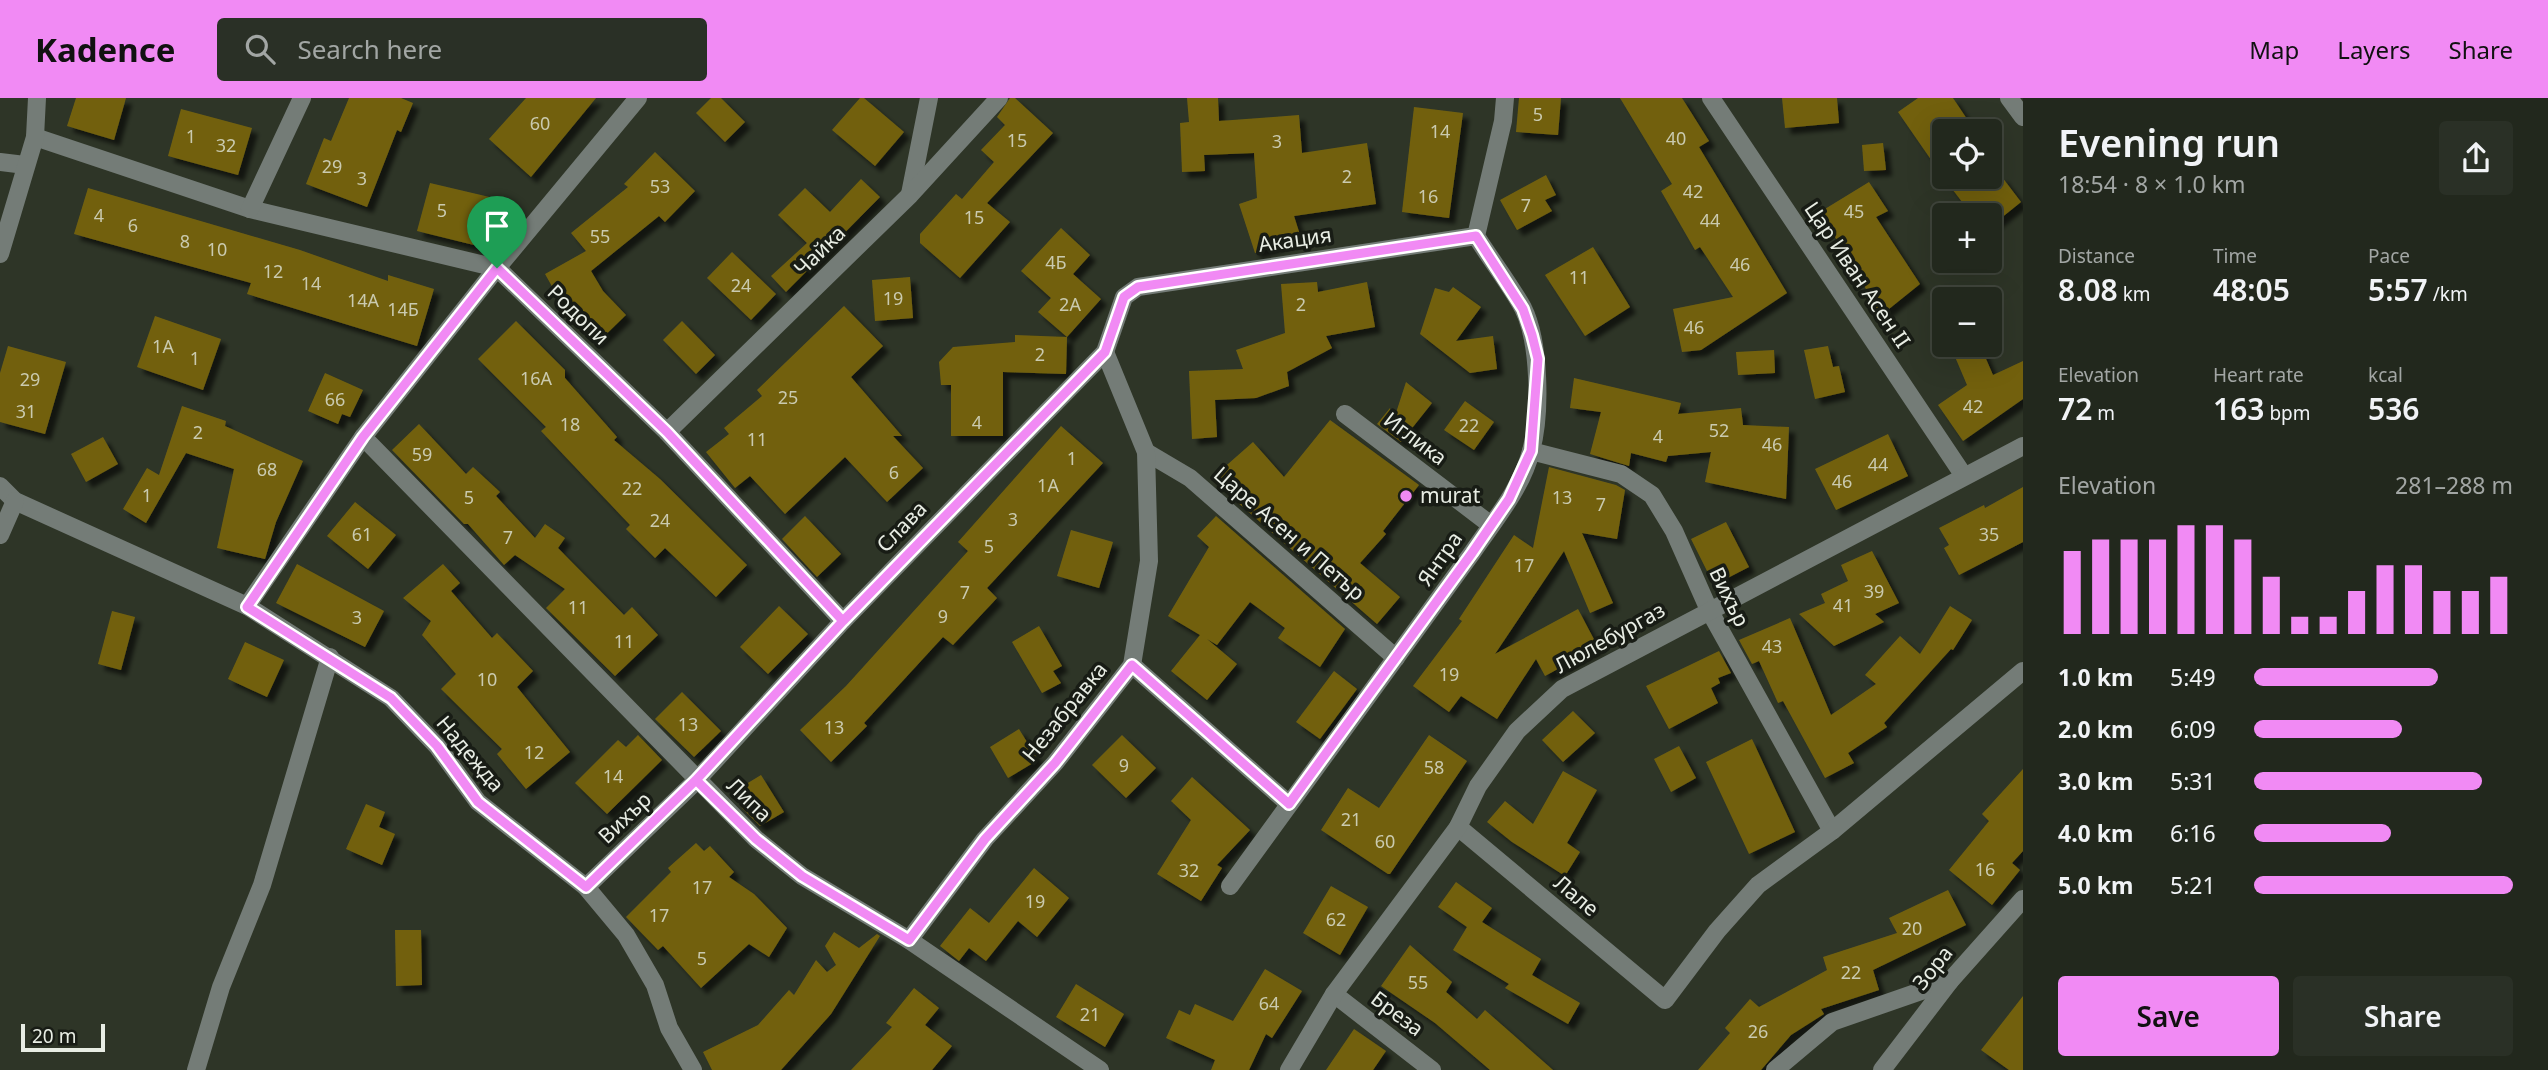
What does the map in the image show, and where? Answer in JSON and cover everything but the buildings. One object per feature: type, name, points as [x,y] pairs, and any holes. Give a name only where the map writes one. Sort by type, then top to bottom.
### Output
[{"type":"street","points":[[0,254],[35,137],[37,98]]},
{"type":"street","points":[[250,209],[302,98]]},
{"type":"street","points":[[247,607],[363,437],[497,268],[638,98]]},
{"type":"street","points":[[910,195],[929,98]]},
{"type":"street","name":"Чайка","points":[[667,432],[910,195],[999,98]]},
{"type":"street","points":[[1476,236],[1503,121],[1505,98]]},
{"type":"street","name":"Цар Иван Асен II","points":[[1711,98],[1964,477]]},
{"type":"street","points":[[2009,98],[2023,117]]},
{"type":"street","points":[[35,137],[250,209],[497,268]]},
{"type":"street","points":[[0,162],[25,165]]},
{"type":"street","name":"Акация","points":[[1124,297],[1138,287],[1158,283],[1476,236]]},
{"type":"street","name":"Янтра","points":[[1230,886],[1509,499],[1531,451],[1538,359],[1532,335],[1523,309],[1476,236]]},
{"type":"street","name":"Родопи","points":[[497,268],[667,432],[843,621]]},
{"type":"street","name":"Слава","points":[[696,780],[843,621],[1105,352],[1124,297]]},
{"type":"street","name":"Незабравка","points":[[909,940],[985,839],[1055,763],[1132,665],[1149,561],[1146,452],[1105,352]]},
{"type":"street","name":"Иглика","points":[[1345,414],[1491,525]]},
{"type":"street","name":"Липа","points":[[363,437],[756,839],[802,876],[909,940],[1100,1070]]},
{"type":"street","name":"Люлебургаз","points":[[1289,1070],[1334,994],[1458,827],[1478,786],[1517,731],[1562,689],[2023,446]]},
{"type":"street","name":"Вихър","points":[[1531,451],[1621,474],[1652,495],[1674,531],[1709,610],[1832,831]]},
{"type":"street","name":"Царе Асен и Петър","points":[[1146,452],[1190,478],[1396,658]]},
{"type":"street","name":"Надежда","points":[[0,486],[16,501],[247,607],[391,698],[437,746],[478,802],[586,887],[626,935],[654,985],[669,1028],[693,1070]]},
{"type":"street","points":[[0,535],[16,501]]},
{"type":"street","points":[[196,1070],[221,987],[262,885],[330,657]]},
{"type":"street","points":[[1132,665],[1289,804]]},
{"type":"street","points":[[1832,831],[1999,695],[2023,671]]},
{"type":"street","name":"Вихър","points":[[586,887],[696,780]]},
{"type":"street","name":"Лале","points":[[1458,827],[1665,1000],[1717,930],[1758,885],[1832,831]]},
{"type":"street","name":"Зора","points":[[1882,1070],[1950,981],[2023,899]]},
{"type":"street","points":[[1775,1070],[1832,1023],[1950,981]]},
{"type":"street","name":"Бреза","points":[[1334,994],[1432,1070]]},
{"type":"place","name":"murat","points":[[1406,496]]},
{"type":"route","points":[[497,268],[363,437],[247,607],[391,698],[437,746],[478,802],[529,845],[586,887],[696,780],[794,674],[843,621],[1105,352],[1124,297],[1138,287],[1476,236],[1523,309],[1532,335],[1538,359],[1531,451],[1509,499],[1472,553],[1289,804],[1132,665],[1055,763],[985,839],[909,940],[802,876],[756,839],[696,780],[843,621],[667,432],[497,268]]}]
